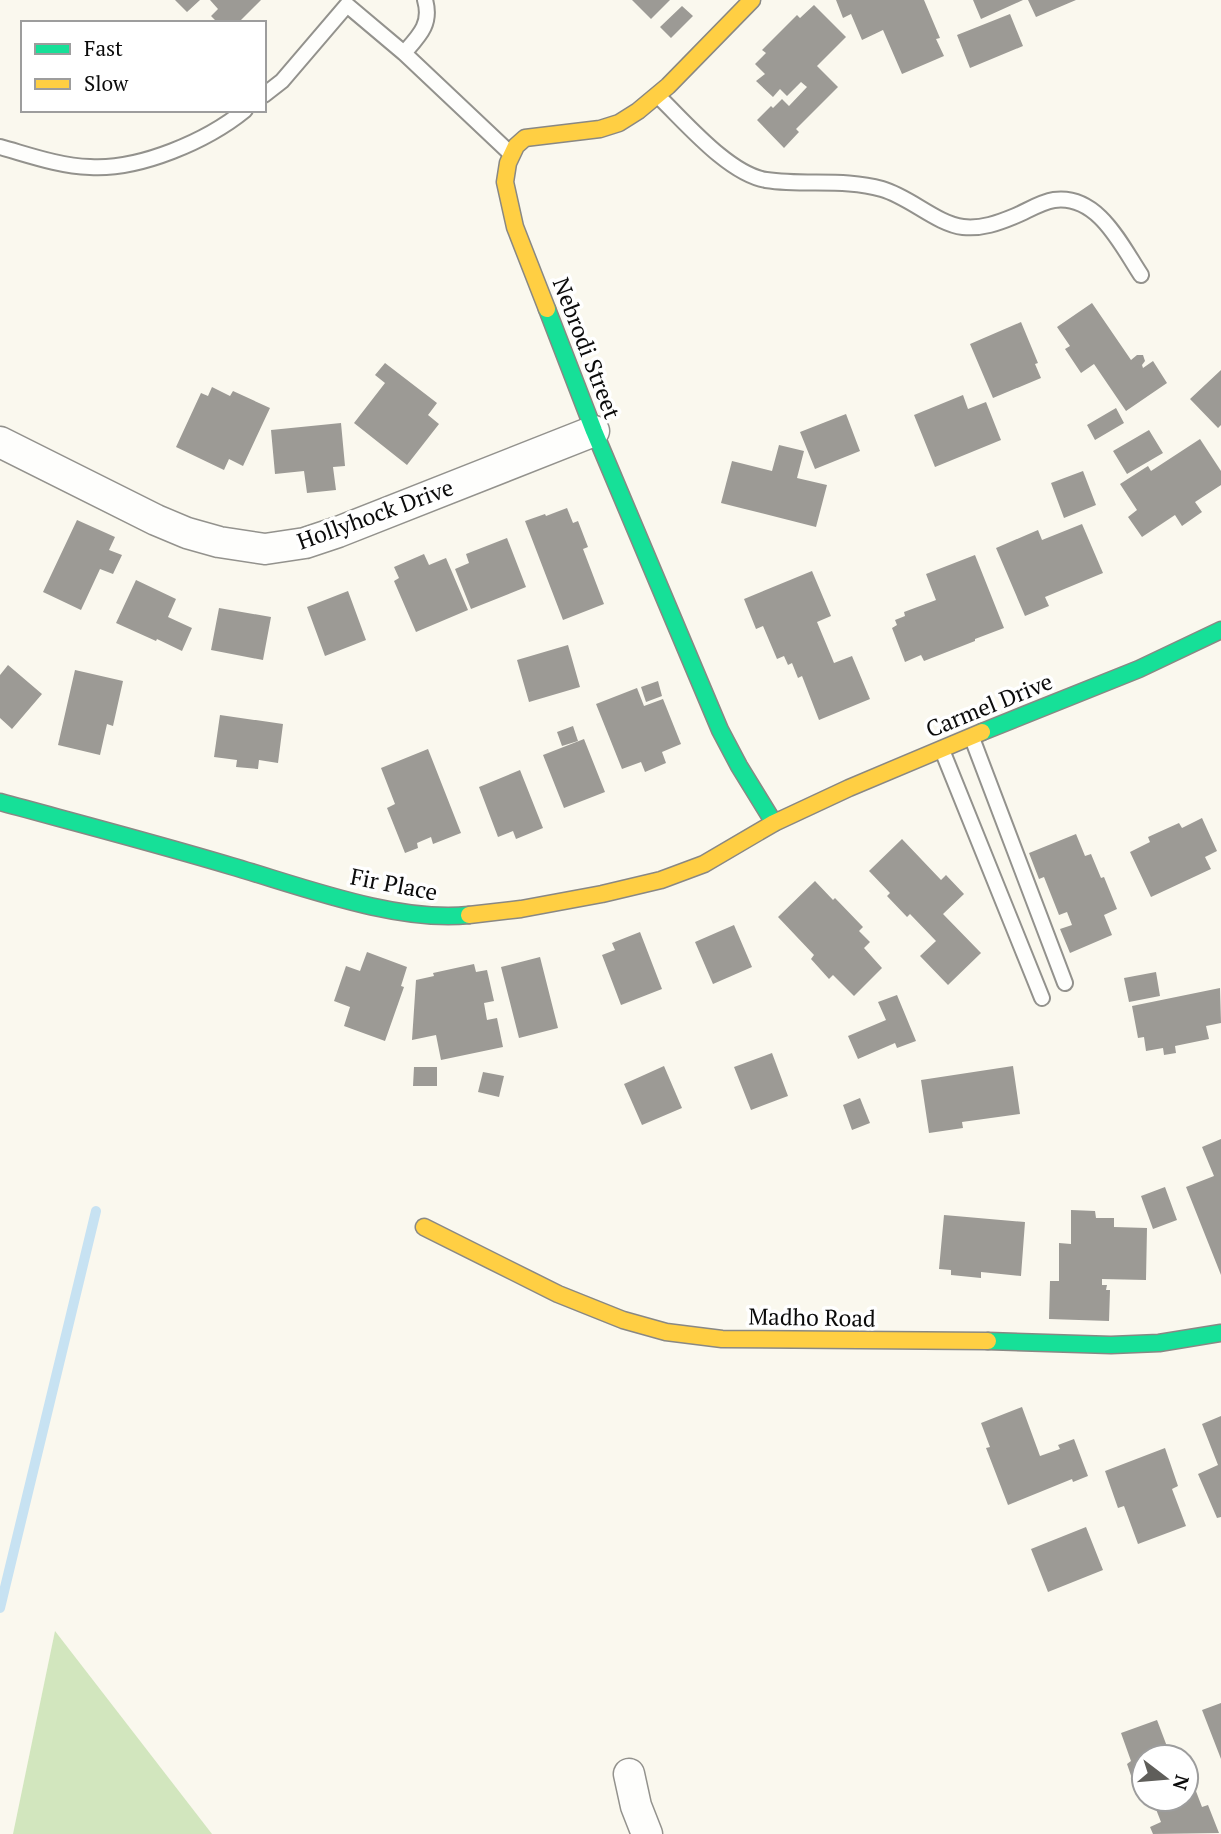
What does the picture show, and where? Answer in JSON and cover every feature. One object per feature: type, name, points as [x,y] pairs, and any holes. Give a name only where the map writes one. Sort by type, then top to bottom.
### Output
[{"type":"street","points":[[512,155],[516,145],[525,138],[600,129],[619,123],[638,111],[752,0]]},
{"type":"street","name":"Nebrodi Street","points":[[512,155],[505,182],[515,227],[594,431],[720,730],[738,766],[774,823]]},
{"type":"street","name":"Hollyhock Drive","points":[[0,442],[187,533],[219,542],[265,549],[305,543],[338,532],[594,431]]},
{"type":"street","name":"Carmel Drive","points":[[774,823],[941,749],[1139,670],[1221,630]]},
{"type":"street","name":"Fir Place","points":[[0,802],[354,902],[395,911],[452,917],[522,909],[660,880],[704,864],[774,823]]},
{"type":"street","name":"Madho Road","points":[[424,1227],[558,1294],[623,1320],[666,1332],[733,1339],[1010,1341],[1111,1345],[1159,1343],[1221,1333]]},
{"type":"street","points":[[629,1774],[636,1806],[647,1834]]},
{"type":"lane","points":[[404,53],[419,36],[428,17],[425,0]]},
{"type":"lane","points":[[266,93],[282,81],[348,3],[512,155]]},
{"type":"lane","points":[[657,95],[729,163],[747,174],[765,180],[853,183],[881,188],[960,227],[975,228],[996,223],[1052,200],[1083,205],[1101,217],[1141,275]]},
{"type":"lane","points":[[0,147],[51,161],[91,167],[128,164],[158,157],[226,126],[243,112]]},
{"type":"lane","points":[[971,737],[1065,983]]},
{"type":"lane","points":[[941,749],[1042,998]]},
{"type":"green space","points":[[55,1631],[212,1834],[13,1834]]},
{"type":"building","points":[[175,0],[200,0],[187,12]]},
{"type":"building","points":[[210,0],[261,0],[240,21],[216,21],[211,16],[218,9]]},
{"type":"building","points":[[632,0],[670,0],[651,19]]},
{"type":"building","points":[[836,0],[924,0],[940,38],[936,39],[944,56],[902,74],[883,30],[862,40],[851,14],[843,18]]},
{"type":"building","points":[[973,0],[1023,0],[981,19]]},
{"type":"building","points":[[1028,0],[1076,0],[1036,17]]},
{"type":"building","points":[[814,5],[846,37],[817,66],[838,87],[796,129],[799,132],[784,148],[757,120],[782,99],[789,106],[807,87],[801,82],[787,96],[780,89],[773,97],[756,81],[765,74],[755,64],[766,53],[762,50],[797,15],[800,18]]},
{"type":"building","points":[[682,6],[693,16],[671,38],[660,27]]},
{"type":"building","points":[[1010,14],[1023,46],[970,68],[957,35]]},
{"type":"building","points":[[1092,303],[1131,360],[1137,355],[1143,355],[1143,368],[1153,361],[1167,383],[1126,411],[1094,364],[1081,373],[1065,349],[1070,346],[1057,327]]},
{"type":"building","points":[[1021,322],[1038,363],[1035,364],[1041,378],[993,398],[970,344]]},
{"type":"building","points":[[385,363],[437,403],[428,415],[439,424],[407,465],[354,423],[385,383],[375,375]]},
{"type":"building","points":[[1221,370],[1221,425],[1218,428],[1190,399]]},
{"type":"building","points":[[212,387],[230,396],[233,391],[270,408],[243,466],[229,459],[224,470],[176,447],[201,393],[208,396]]},
{"type":"building","points":[[963,395],[968,409],[986,402],[1001,440],[935,467],[914,415]]},
{"type":"building","points":[[1116,408],[1124,423],[1095,440],[1087,425]]},
{"type":"building","points":[[846,414],[860,451],[815,469],[800,432]]},
{"type":"building","points":[[341,423],[345,466],[333,467],[336,490],[307,493],[304,471],[275,474],[271,430]]},
{"type":"building","points":[[1149,430],[1163,453],[1127,474],[1113,451]]},
{"type":"building","points":[[1200,439],[1221,471],[1221,485],[1195,502],[1202,512],[1182,526],[1175,515],[1142,537],[1128,517],[1137,510],[1120,484],[1148,466],[1151,471]]},
{"type":"building","points":[[779,445],[804,451],[797,478],[827,485],[816,527],[721,503],[732,461],[772,471]]},
{"type":"building","points":[[1083,471],[1096,505],[1064,518],[1051,483]]},
{"type":"building","points":[[567,508],[573,523],[578,521],[588,547],[583,549],[604,604],[563,620],[525,521]]},
{"type":"building","points":[[77,520],[115,537],[109,550],[122,555],[113,574],[100,569],[81,610],[43,592]]},
{"type":"building","points":[[1082,524],[1103,573],[1045,597],[1049,606],[1025,616],[996,548],[1038,530],[1042,540]]},
{"type":"building","points":[[507,538],[526,587],[471,609],[455,569],[469,563],[466,554]]},
{"type":"building","points":[[424,554],[429,565],[446,558],[468,610],[416,632],[394,581],[399,578],[394,567]]},
{"type":"building","points":[[975,555],[1004,628],[924,661],[921,655],[905,662],[892,628],[897,625],[895,620],[905,616],[904,612],[936,600],[926,574]]},
{"type":"building","points":[[812,571],[831,616],[817,622],[834,663],[852,656],[870,699],[819,720],[802,676],[798,678],[792,663],[788,665],[784,656],[777,659],[763,626],[756,629],[744,599]]},
{"type":"building","points":[[136,580],[176,599],[168,617],[192,628],[182,651],[116,623]]},
{"type":"building","points":[[348,591],[366,640],[325,656],[307,607]]},
{"type":"building","points":[[219,608],[271,617],[263,660],[211,650]]},
{"type":"building","points":[[568,645],[580,687],[529,702],[517,660]]},
{"type":"building","points":[[8,665],[42,694],[12,729],[0,718],[0,675]]},
{"type":"building","points":[[75,670],[123,681],[113,726],[107,724],[100,755],[58,745]]},
{"type":"building","points":[[658,681],[662,696],[646,702],[641,687]]},
{"type":"building","points":[[637,688],[644,706],[663,699],[681,744],[662,752],[666,763],[645,772],[641,762],[622,769],[596,704]]},
{"type":"building","points":[[220,715],[283,724],[278,763],[259,760],[258,769],[236,767],[237,760],[214,757]]},
{"type":"building","points":[[573,726],[578,741],[562,746],[557,732]]},
{"type":"building","points":[[584,739],[605,792],[564,808],[543,755]]},
{"type":"building","points":[[428,749],[461,833],[433,844],[431,837],[417,843],[418,848],[405,853],[387,808],[395,804],[381,768]]},
{"type":"building","points":[[520,770],[543,828],[516,839],[513,831],[498,837],[479,787]]},
{"type":"building","points":[[1202,818],[1217,851],[1205,857],[1211,869],[1151,897],[1130,852],[1150,842],[1148,837],[1179,823],[1182,828]]},
{"type":"building","points":[[1076,834],[1085,856],[1091,854],[1101,878],[1104,877],[1117,909],[1104,915],[1112,935],[1070,953],[1060,929],[1072,925],[1067,912],[1059,915],[1044,877],[1039,879],[1029,853]]},
{"type":"building","points":[[902,839],[941,880],[946,875],[964,894],[943,914],[981,953],[948,985],[920,956],[936,941],[910,914],[907,917],[887,896],[890,893],[869,871]]},
{"type":"building","points":[[815,881],[863,927],[859,931],[870,942],[864,948],[882,968],[854,996],[833,975],[829,979],[811,959],[814,955],[778,917]]},
{"type":"building","points":[[734,925],[752,967],[713,984],[695,942]]},
{"type":"building","points":[[640,932],[662,989],[621,1005],[602,955],[615,950],[612,943]]},
{"type":"building","points":[[367,952],[407,967],[401,986],[404,987],[385,1041],[344,1026],[350,1007],[334,1001],[346,966],[360,971]]},
{"type":"building","points":[[540,957],[558,1028],[519,1038],[501,967]]},
{"type":"building","points":[[474,964],[476,972],[487,970],[494,1001],[484,1003],[487,1020],[497,1018],[503,1047],[441,1060],[436,1035],[412,1040],[416,980],[434,976],[433,973]]},
{"type":"building","points":[[1156,972],[1160,996],[1129,1002],[1124,978]]},
{"type":"building","points":[[1220,988],[1221,1023],[1206,1026],[1209,1039],[1175,1046],[1176,1053],[1164,1055],[1163,1048],[1146,1051],[1144,1037],[1138,1038],[1132,1006]]},
{"type":"building","points":[[897,995],[916,1041],[897,1048],[895,1043],[858,1059],[848,1036],[886,1020],[878,1002]]},
{"type":"building","points":[[772,1053],[788,1096],[751,1110],[734,1067]]},
{"type":"building","points":[[664,1066],[682,1108],[642,1125],[624,1084]]},
{"type":"building","points":[[1013,1066],[1020,1114],[962,1122],[963,1128],[929,1133],[921,1080]]},
{"type":"building","points":[[414,1067],[437,1067],[437,1086],[413,1086]]},
{"type":"building","points":[[483,1072],[504,1076],[499,1097],[478,1092]]},
{"type":"building","points":[[860,1098],[870,1123],[852,1130],[843,1105]]},
{"type":"building","points":[[1221,1139],[1221,1275],[1186,1187],[1214,1176],[1202,1147]]},
{"type":"building","points":[[1165,1187],[1177,1220],[1153,1229],[1141,1196]]},
{"type":"building","points":[[1071,1210],[1095,1211],[1096,1218],[1114,1218],[1114,1227],[1147,1228],[1146,1280],[1102,1279],[1102,1285],[1107,1285],[1106,1290],[1110,1290],[1109,1321],[1049,1319],[1050,1281],[1059,1281],[1059,1243],[1071,1244]]},
{"type":"building","points":[[944,1215],[1025,1222],[1021,1276],[981,1272],[981,1278],[951,1275],[951,1270],[939,1269]]},
{"type":"building","points":[[1022,1407],[1040,1456],[1060,1449],[1058,1445],[1074,1439],[1088,1476],[1073,1482],[1072,1479],[1008,1505],[986,1448],[990,1447],[981,1423]]},
{"type":"building","points":[[1221,1416],[1221,1517],[1217,1518],[1198,1474],[1218,1465],[1202,1424]]},
{"type":"building","points":[[1165,1448],[1178,1486],[1172,1489],[1186,1526],[1138,1544],[1124,1506],[1118,1508],[1105,1471]]},
{"type":"building","points":[[1086,1527],[1103,1570],[1048,1592],[1031,1549]]},
{"type":"building","points":[[1221,1703],[1221,1759],[1202,1710]]},
{"type":"building","points":[[1157,1720],[1166,1743],[1130,1743],[1130,1758],[1121,1733]]},
{"type":"building","points":[[1200,1802],[1202,1807],[1208,1805],[1219,1833],[1153,1834],[1150,1827],[1161,1822],[1157,1813],[1200,1813]]},
{"type":"waterway","points":[[0,1608],[96,1211]]},
{"type":"traffic: fast","points":[[547,309],[594,431],[720,730],[774,823]]},
{"type":"traffic: fast","points":[[982,732],[1139,669],[1221,630]]},
{"type":"traffic: fast","points":[[0,802],[349,901],[411,914],[469,915]]},
{"type":"traffic: fast","points":[[988,1341],[1111,1345],[1159,1343],[1221,1333]]},
{"type":"traffic: slow","points":[[547,309],[515,227],[505,182],[508,163],[516,146],[525,138],[600,129],[619,123],[668,86],[752,0]]},
{"type":"traffic: slow","points":[[469,915],[521,909],[661,880],[704,864],[774,823],[849,788],[982,732]]},
{"type":"traffic: slow","points":[[424,1227],[558,1294],[623,1320],[666,1332],[722,1339],[988,1341]]}]
